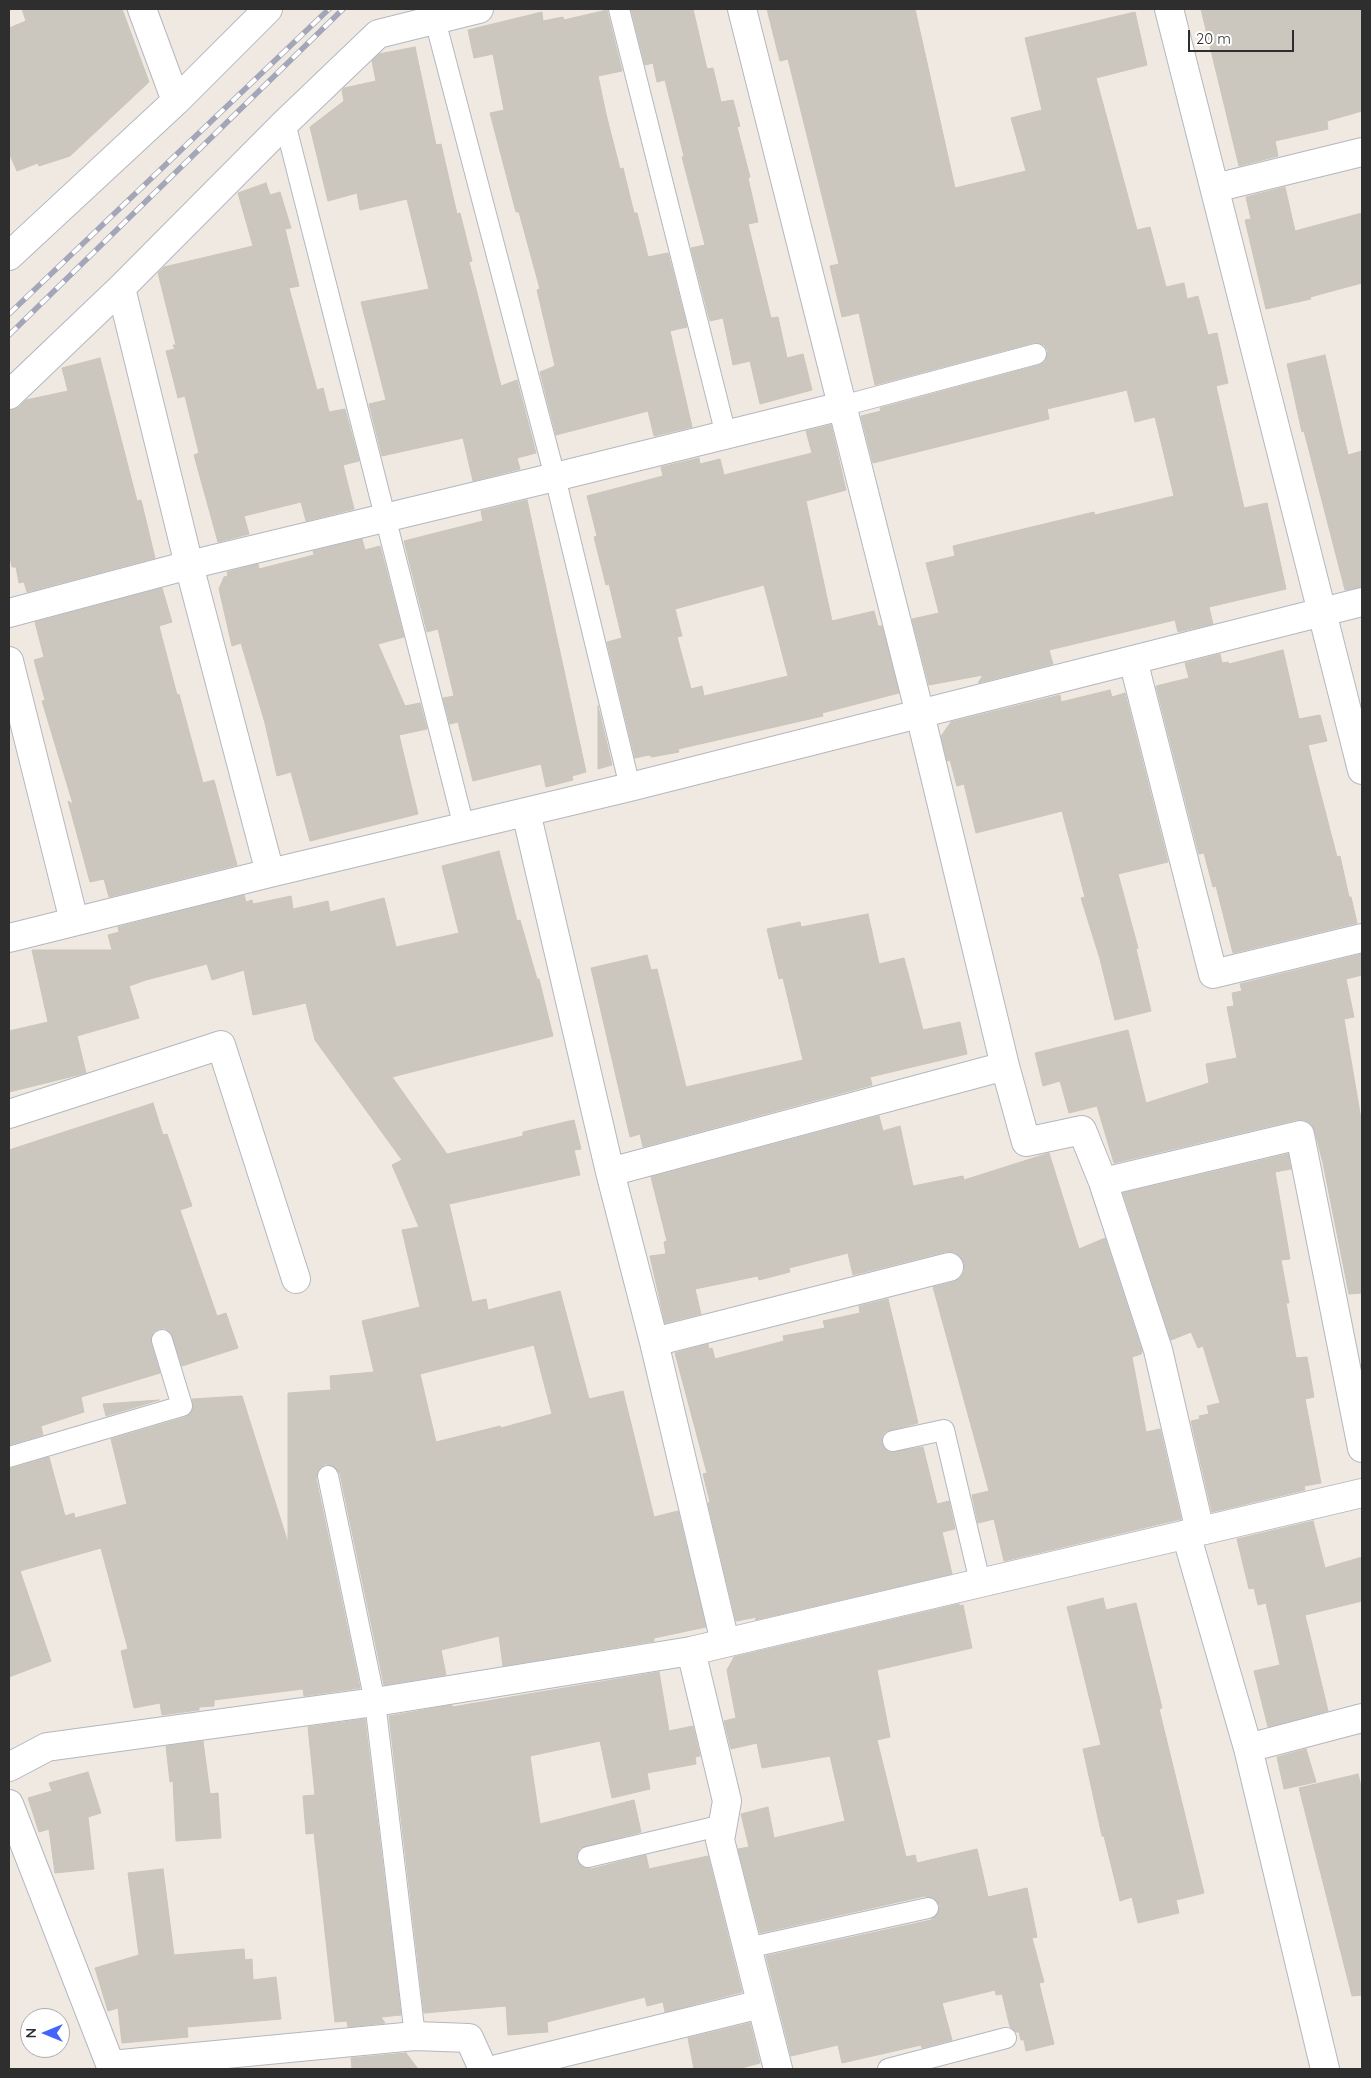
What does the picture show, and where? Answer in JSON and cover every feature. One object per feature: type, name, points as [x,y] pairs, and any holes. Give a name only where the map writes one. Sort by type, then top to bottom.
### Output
[{"type":"street","points":[[142,9],[176,100]]},
{"type":"street","points":[[9,256],[176,100],[268,9]]},
{"type":"street","points":[[9,395],[378,34],[478,9]]},
{"type":"street","points":[[742,9],[920,714],[1005,1066],[1026,1142],[1082,1130],[1103,1182],[1158,1350],[1193,1532],[1248,1748],[1325,2069]]},
{"type":"street","points":[[1169,9],[1362,770]]},
{"type":"street","points":[[1215,188],[1362,152]]},
{"type":"street","points":[[120,288],[189,565],[270,873]]},
{"type":"street","points":[[9,613],[189,565],[842,406]]},
{"type":"street","points":[[9,938],[270,873],[630,788],[1362,602]]},
{"type":"street","points":[[9,660],[74,921]]},
{"type":"street","points":[[1133,660],[1213,974],[1362,938]]},
{"type":"street","points":[[526,812],[610,1172],[654,1342],[725,1642]]},
{"type":"street","points":[[9,1114],[220,1045],[296,1279]]},
{"type":"street","points":[[610,1172],[1005,1066]]},
{"type":"street","points":[[1103,1182],[1300,1135],[1362,1448]]},
{"type":"street","points":[[654,1342],[949,1267]]},
{"type":"street","points":[[9,1767],[47,1747],[375,1702],[691,1651],[1362,1493]]},
{"type":"street","points":[[691,1651],[728,1801],[720,1840],[778,2069]]},
{"type":"street","points":[[1248,1748],[1362,1718]]},
{"type":"street","points":[[9,1804],[112,2067],[415,2036],[469,2038],[483,2069]]},
{"type":"street","points":[[497,2069],[761,2004]]},
{"type":"lane","points":[[619,9],[726,435]]},
{"type":"lane","points":[[435,20],[555,477],[630,788]]},
{"type":"lane","points":[[285,123],[464,827]]},
{"type":"lane","points":[[842,406],[1036,354]]},
{"type":"lane","points":[[9,1457],[182,1406],[162,1340]]},
{"type":"lane","points":[[893,1441],[944,1430],[980,1582]]},
{"type":"lane","points":[[328,1476],[375,1702],[415,2036]]},
{"type":"lane","points":[[588,1857],[723,1825]]},
{"type":"lane","points":[[747,1948],[928,1908]]},
{"type":"lane","points":[[888,2069],[1006,2038]]},
{"type":"building","points":[[22,9],[122,9],[149,82],[70,156],[39,166],[38,163],[17,171],[9,153],[9,28],[26,21]]},
{"type":"building","points":[[631,9],[693,9],[707,69],[713,68],[721,102],[733,100],[740,126],[737,127],[750,177],[748,178],[758,222],[748,224],[771,318],[778,317],[787,358],[803,354],[812,390],[760,404],[750,361],[733,365],[723,318],[710,321],[691,248],[705,245],[682,157],[684,156],[665,80],[657,82],[653,63],[645,65]]},
{"type":"building","points":[[767,9],[915,9],[955,188],[1026,171],[1011,118],[1042,110],[1025,38],[1135,12],[1147,65],[1096,78],[1137,230],[1150,227],[1166,287],[1184,283],[1187,299],[1198,296],[1208,335],[1217,333],[1228,383],[1216,386],[1244,508],[1267,503],[1286,589],[1209,607],[1213,624],[1178,632],[1175,620],[1049,650],[1053,664],[978,683],[983,675],[929,685],[912,619],[939,613],[926,563],[955,556],[953,546],[1094,512],[1095,515],[1174,496],[1155,417],[1135,422],[1127,390],[1047,409],[1049,419],[873,463],[861,416],[881,411],[880,408],[1039,365],[1045,362],[1048,351],[1044,345],[1033,343],[875,385],[859,313],[842,317],[830,266],[839,264],[788,59],[780,61]]},
{"type":"building","points":[[1201,9],[1362,9],[1362,111],[1327,121],[1328,129],[1275,141],[1278,156],[1239,166]]},
{"type":"building","points":[[607,10],[622,71],[598,76],[606,114],[620,169],[623,168],[634,213],[637,213],[648,257],[668,253],[687,327],[670,331],[692,427],[654,436],[648,411],[556,435],[540,372],[555,366],[537,290],[540,289],[519,212],[516,212],[490,113],[504,110],[493,54],[474,58],[468,30],[542,12],[543,21],[563,17],[564,20]]},
{"type":"building","points":[[415,47],[436,145],[441,144],[457,214],[460,213],[472,261],[469,262],[501,386],[517,380],[536,453],[517,458],[520,469],[473,481],[463,438],[382,456],[369,404],[386,400],[361,302],[429,289],[407,199],[360,210],[357,193],[328,201],[310,127],[344,101],[342,91],[344,88],[376,81],[372,61],[379,54]]},
{"type":"building","points":[[266,183],[270,195],[280,192],[291,228],[285,229],[299,286],[289,288],[317,390],[323,388],[329,412],[345,409],[359,461],[343,465],[354,509],[306,521],[301,502],[244,516],[249,534],[218,542],[194,455],[199,453],[185,396],[178,398],[166,351],[175,349],[173,345],[176,345],[158,273],[164,267],[253,246],[238,193]]},
{"type":"building","points":[[1285,187],[1295,231],[1362,213],[1362,283],[1310,297],[1311,299],[1266,309],[1245,220],[1251,219],[1246,197]]},
{"type":"building","points":[[1325,355],[1348,455],[1362,451],[1362,587],[1345,590],[1304,431],[1302,432],[1287,364]]},
{"type":"building","points":[[100,358],[137,501],[141,500],[155,558],[27,592],[24,582],[19,583],[16,567],[12,567],[9,553],[9,410],[19,407],[26,400],[68,391],[62,368]]},
{"type":"building","points":[[831,425],[846,490],[806,501],[832,621],[874,611],[878,626],[882,626],[899,693],[822,713],[823,716],[678,749],[679,752],[635,758],[607,642],[622,638],[609,584],[606,585],[594,537],[597,536],[587,496],[663,476],[661,467],[699,458],[700,464],[720,459],[724,475],[812,453],[806,431]],"holes":[[[764,585],[788,676],[704,696],[702,686],[691,689],[677,637],[682,636],[675,609]]]},
{"type":"building","points":[[527,500],[586,772],[572,776],[573,780],[546,787],[541,764],[473,781],[458,722],[450,724],[443,698],[454,696],[438,629],[427,632],[404,541],[483,521],[481,511]]},
{"type":"building","points":[[362,539],[365,550],[380,546],[404,637],[378,644],[405,706],[420,703],[427,729],[399,735],[418,814],[310,841],[291,772],[277,776],[265,723],[241,643],[232,646],[219,589],[224,577],[228,576],[227,572],[258,564],[259,569],[314,555],[313,551]]},
{"type":"building","points":[[162,588],[172,622],[159,626],[177,695],[179,694],[203,783],[214,780],[237,865],[109,897],[104,879],[90,882],[68,801],[73,804],[42,701],[45,700],[34,660],[44,657],[35,622]]},
{"type":"building","points":[[1283,650],[1299,719],[1320,715],[1327,741],[1308,745],[1337,857],[1340,856],[1357,923],[1233,953],[1216,886],[1213,887],[1204,853],[1199,854],[1156,686],[1189,678],[1185,663],[1220,654],[1222,663],[1228,662],[1229,664]]},
{"type":"building","points":[[1110,690],[1112,697],[1125,693],[1168,862],[1118,874],[1138,948],[1136,949],[1151,1011],[1115,1020],[1100,959],[1081,898],[1085,897],[1062,811],[976,833],[964,784],[957,786],[950,760],[947,761],[941,736],[951,722],[1060,695],[1061,702]]},
{"type":"building","points":[[598,706],[612,765],[598,769]]},
{"type":"building","points":[[499,851],[517,921],[520,920],[537,979],[539,979],[553,1036],[392,1077],[447,1154],[523,1136],[523,1132],[574,1120],[581,1149],[574,1150],[580,1175],[449,1204],[472,1302],[486,1299],[488,1310],[560,1291],[589,1399],[623,1391],[654,1517],[678,1511],[706,1627],[654,1638],[654,1641],[503,1666],[499,1636],[441,1650],[446,1675],[384,1685],[340,1474],[336,1468],[326,1464],[320,1468],[316,1478],[360,1688],[304,1696],[303,1689],[214,1700],[214,1706],[199,1707],[199,1710],[162,1715],[160,1703],[134,1708],[121,1651],[128,1649],[101,1548],[20,1571],[51,1661],[9,1677],[9,1469],[49,1457],[65,1516],[74,1513],[75,1518],[127,1504],[111,1439],[186,1417],[193,1409],[192,1399],[242,1396],[288,1543],[288,1393],[331,1390],[330,1376],[374,1372],[362,1321],[420,1307],[402,1230],[419,1227],[392,1165],[402,1160],[315,1040],[306,1003],[253,1015],[244,970],[212,980],[207,964],[146,980],[129,986],[139,1018],[77,1036],[86,1073],[9,1092],[9,1031],[48,1022],[32,950],[112,950],[108,935],[119,932],[118,927],[244,895],[246,902],[252,900],[253,904],[291,896],[293,909],[328,901],[330,912],[384,898],[396,947],[459,933],[442,866]],"holes":[[[534,1345],[552,1414],[501,1428],[500,1426],[436,1442],[420,1374]]]},
{"type":"building","points":[[868,914],[879,964],[904,958],[923,1030],[960,1022],[967,1054],[870,1077],[872,1085],[643,1147],[640,1134],[630,1137],[591,968],[647,955],[651,970],[657,969],[686,1087],[803,1060],[783,978],[779,979],[767,929],[800,922],[801,927]]},
{"type":"building","points":[[1362,954],[1362,975],[1346,979],[1354,1017],[1344,1019],[1362,1125],[1362,1293],[1349,1294],[1323,1163],[1311,1124],[1304,1120],[1296,1120],[1114,1163],[1097,1106],[1069,1113],[1060,1081],[1043,1086],[1035,1053],[1128,1030],[1146,1103],[1209,1083],[1206,1064],[1237,1058],[1227,1007],[1234,1006],[1232,993],[1242,991],[1240,984]]},
{"type":"building","points":[[153,1103],[163,1135],[167,1134],[192,1206],[180,1210],[217,1316],[226,1313],[238,1348],[182,1366],[170,1332],[164,1328],[158,1329],[153,1332],[151,1343],[160,1373],[81,1397],[84,1412],[41,1426],[43,1435],[9,1445],[9,1150]]},
{"type":"building","points":[[879,1116],[883,1131],[900,1126],[913,1186],[963,1176],[964,1180],[1049,1153],[1079,1249],[1105,1238],[1142,1351],[1141,1354],[1132,1357],[1146,1432],[1160,1429],[1181,1519],[1004,1561],[994,1519],[978,1523],[972,1495],[989,1491],[933,1287],[953,1282],[960,1278],[964,1272],[964,1263],[960,1256],[954,1252],[945,1252],[853,1275],[848,1253],[789,1268],[790,1272],[759,1280],[758,1276],[695,1289],[701,1314],[665,1323],[650,1256],[666,1254],[664,1242],[667,1241],[651,1177]]},
{"type":"building","points":[[1288,1154],[1291,1169],[1275,1172],[1290,1259],[1281,1260],[1289,1303],[1286,1303],[1296,1358],[1307,1357],[1314,1397],[1305,1399],[1321,1483],[1304,1486],[1305,1490],[1212,1512],[1191,1421],[1200,1419],[1199,1416],[1209,1414],[1207,1406],[1220,1403],[1203,1346],[1198,1348],[1191,1332],[1171,1340],[1123,1193]]},
{"type":"building","points":[[888,1299],[918,1423],[885,1432],[882,1437],[882,1444],[890,1452],[923,1447],[937,1504],[949,1501],[955,1529],[942,1532],[952,1574],[755,1620],[757,1617],[736,1621],[708,1503],[710,1502],[703,1474],[707,1473],[675,1353],[708,1344],[709,1349],[712,1348],[715,1359],[784,1341],[783,1336],[825,1328],[823,1321],[860,1313],[859,1306]]},
{"type":"building","points":[[159,1400],[106,1416],[103,1404]]},
{"type":"building","points":[[1313,1521],[1325,1568],[1362,1557],[1362,1601],[1305,1615],[1328,1711],[1268,1727],[1254,1671],[1280,1665],[1266,1603],[1258,1605],[1254,1588],[1249,1589],[1237,1539]]},
{"type":"building","points":[[1103,1598],[1106,1610],[1136,1603],[1162,1708],[1159,1709],[1204,1893],[1176,1900],[1179,1913],[1138,1923],[1132,1897],[1120,1901],[1104,1836],[1102,1836],[1083,1749],[1101,1745],[1067,1607]]},
{"type":"building","points":[[959,1604],[959,1606],[963,1605],[972,1648],[877,1670],[890,1737],[877,1740],[906,1857],[915,1855],[917,1863],[977,1849],[988,1897],[1027,1888],[1037,1937],[1032,1938],[1044,1982],[1039,1983],[1054,2044],[1026,2051],[1024,2040],[1021,2040],[1019,2032],[1010,2027],[1002,1994],[996,1995],[995,1990],[942,2003],[952,2040],[922,2048],[921,2045],[842,2063],[838,2045],[791,2056],[766,1956],[931,1920],[936,1916],[940,1906],[936,1900],[925,1896],[760,1933],[738,1849],[749,1847],[741,1814],[768,1807],[774,1838],[845,1821],[830,1756],[762,1768],[757,1743],[731,1749],[724,1721],[736,1718],[727,1670],[734,1657]]},
{"type":"building","points":[[659,1672],[669,1731],[693,1726],[700,1756],[695,1757],[696,1764],[647,1773],[650,1789],[612,1798],[600,1741],[530,1756],[540,1824],[634,1800],[641,1832],[580,1848],[577,1860],[580,1865],[591,1869],[646,1855],[649,1869],[708,1856],[742,1992],[665,2012],[663,2002],[647,2006],[645,1997],[547,2022],[548,2032],[508,2035],[506,2006],[424,2013],[389,1716]]},
{"type":"building","points":[[365,1719],[401,2015],[381,2017],[385,2023],[348,2027],[347,2021],[335,2022],[314,1833],[306,1834],[303,1796],[315,1795],[308,1727]]},
{"type":"building","points":[[203,1741],[210,1794],[218,1793],[221,1838],[176,1841],[173,1781],[170,1782],[166,1746]]},
{"type":"building","points":[[1306,1749],[1316,1782],[1284,1789],[1277,1757]]},
{"type":"building","points":[[88,1772],[101,1813],[88,1817],[94,1869],[55,1873],[49,1829],[39,1832],[28,1798],[52,1791],[49,1783]]},
{"type":"building","points":[[1358,1774],[1362,1790],[1362,1995],[1352,1996],[1299,1788]]},
{"type":"building","points":[[163,1869],[174,1955],[244,1949],[245,1960],[252,1959],[253,1980],[276,1977],[281,2019],[187,2027],[188,2037],[122,2043],[118,2008],[108,2011],[95,1968],[139,1955],[128,1873]]},
{"type":"building","points":[[750,2023],[760,2063],[738,2069],[694,2069],[688,2038]]},
{"type":"building","points":[[406,2053],[418,2069],[352,2069],[351,2058]]},
{"type":"railway","points":[[9,314],[329,9]]},
{"type":"railway","points":[[9,335],[343,9]]}]
